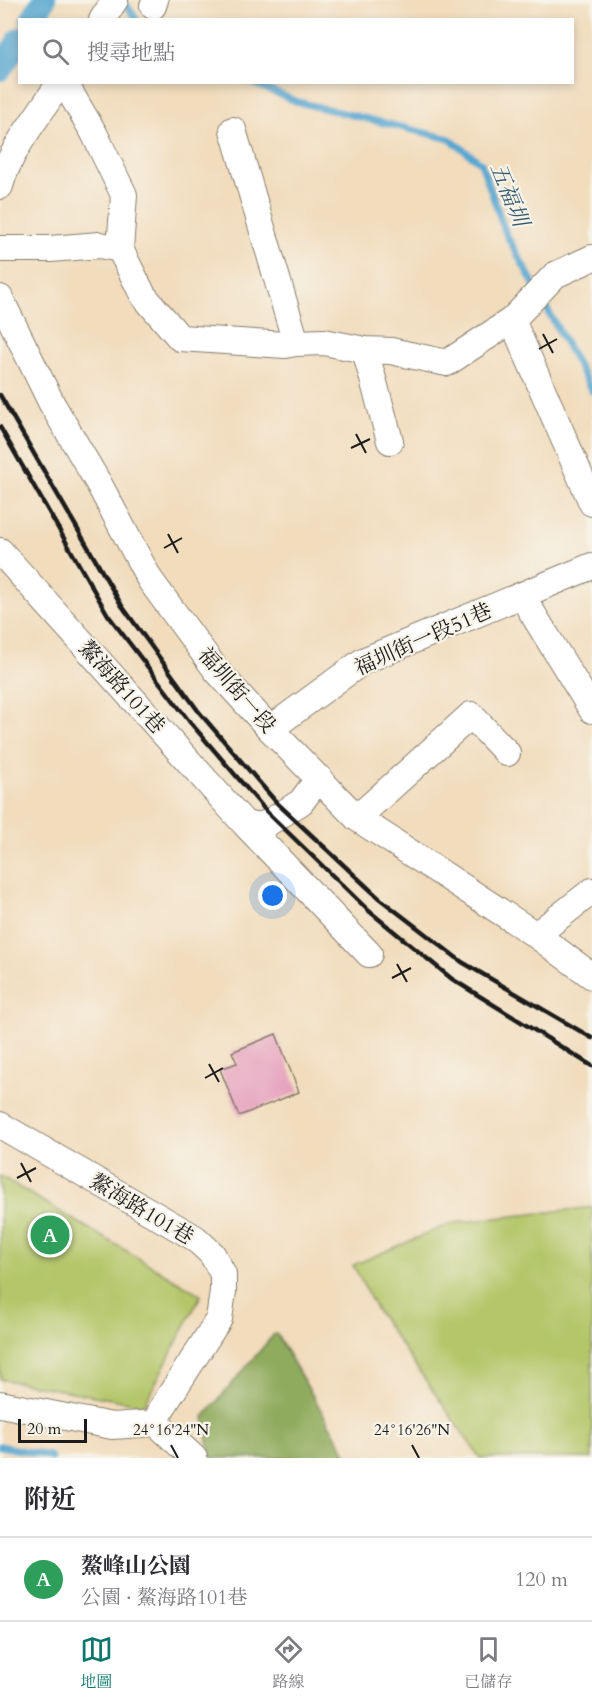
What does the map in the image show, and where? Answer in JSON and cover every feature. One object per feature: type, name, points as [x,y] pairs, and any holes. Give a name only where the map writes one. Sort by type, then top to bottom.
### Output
[{"type":"street","points":[[0,186],[3,173],[16,149],[61,84]]},
{"type":"street","points":[[63,84],[94,134],[124,195],[120,249],[143,295],[180,338],[285,345],[324,342],[365,350],[391,351],[447,363],[512,320],[555,275],[592,258]]},
{"type":"street","points":[[233,130],[296,343]]},
{"type":"street","points":[[0,249],[50,249],[100,245],[120,249]]},
{"type":"street","name":"福圳街一段","points":[[0,298],[52,404],[99,484],[150,580],[217,671],[357,818],[536,935],[592,976]]},
{"type":"street","points":[[512,320],[592,503]]},
{"type":"street","points":[[365,350],[390,441]]},
{"type":"street","name":"鰲海路101巷","points":[[0,551],[244,823],[369,954]]},
{"type":"street","name":"福圳街一段51巷","points":[[270,729],[363,661],[592,566]]},
{"type":"street","points":[[522,596],[592,710]]},
{"type":"street","points":[[357,818],[471,715],[507,753]]},
{"type":"street","points":[[244,823],[255,827],[268,823],[301,802],[318,778]]},
{"type":"street","points":[[536,935],[592,891]]},
{"type":"street","name":"鰲海路101巷","points":[[0,1125],[195,1238],[212,1254],[218,1264],[223,1274],[219,1318],[162,1408],[156,1423]]},
{"type":"street","points":[[0,1404],[112,1426],[156,1423],[194,1458]]},
{"type":"green space","points":[[0,1176],[201,1295],[144,1405],[0,1379]]},
{"type":"green space","points":[[592,1207],[592,1458],[480,1458],[377,1311],[353,1265],[452,1223]]},
{"type":"green space","points":[[275,1333],[349,1458],[211,1458],[204,1417]]},
{"type":"building","points":[[276,1034],[299,1092],[239,1116],[220,1069],[237,1063],[232,1052]]},
{"type":"waterway","points":[[33,18],[44,0]]},
{"type":"waterway","name":"五福圳","points":[[123,0],[136,18]]},
{"type":"waterway","points":[[0,69],[18,42]]},
{"type":"waterway","name":"五福圳","points":[[255,84],[298,102],[450,139],[481,163],[506,234],[536,288]]},
{"type":"waterway","name":"五福圳","points":[[541,298],[592,391]]},
{"type":"waterway","points":[[0,1446],[51,1458]]},
{"type":"railway","points":[[0,395],[122,606],[199,712],[277,803],[380,899],[462,962],[592,1038]]},
{"type":"railway","points":[[0,427],[108,615],[189,721],[267,812],[369,911],[452,979],[592,1066]]},
{"type":"place","name":"鰲峰山公園","points":[[50,1235]]}]
